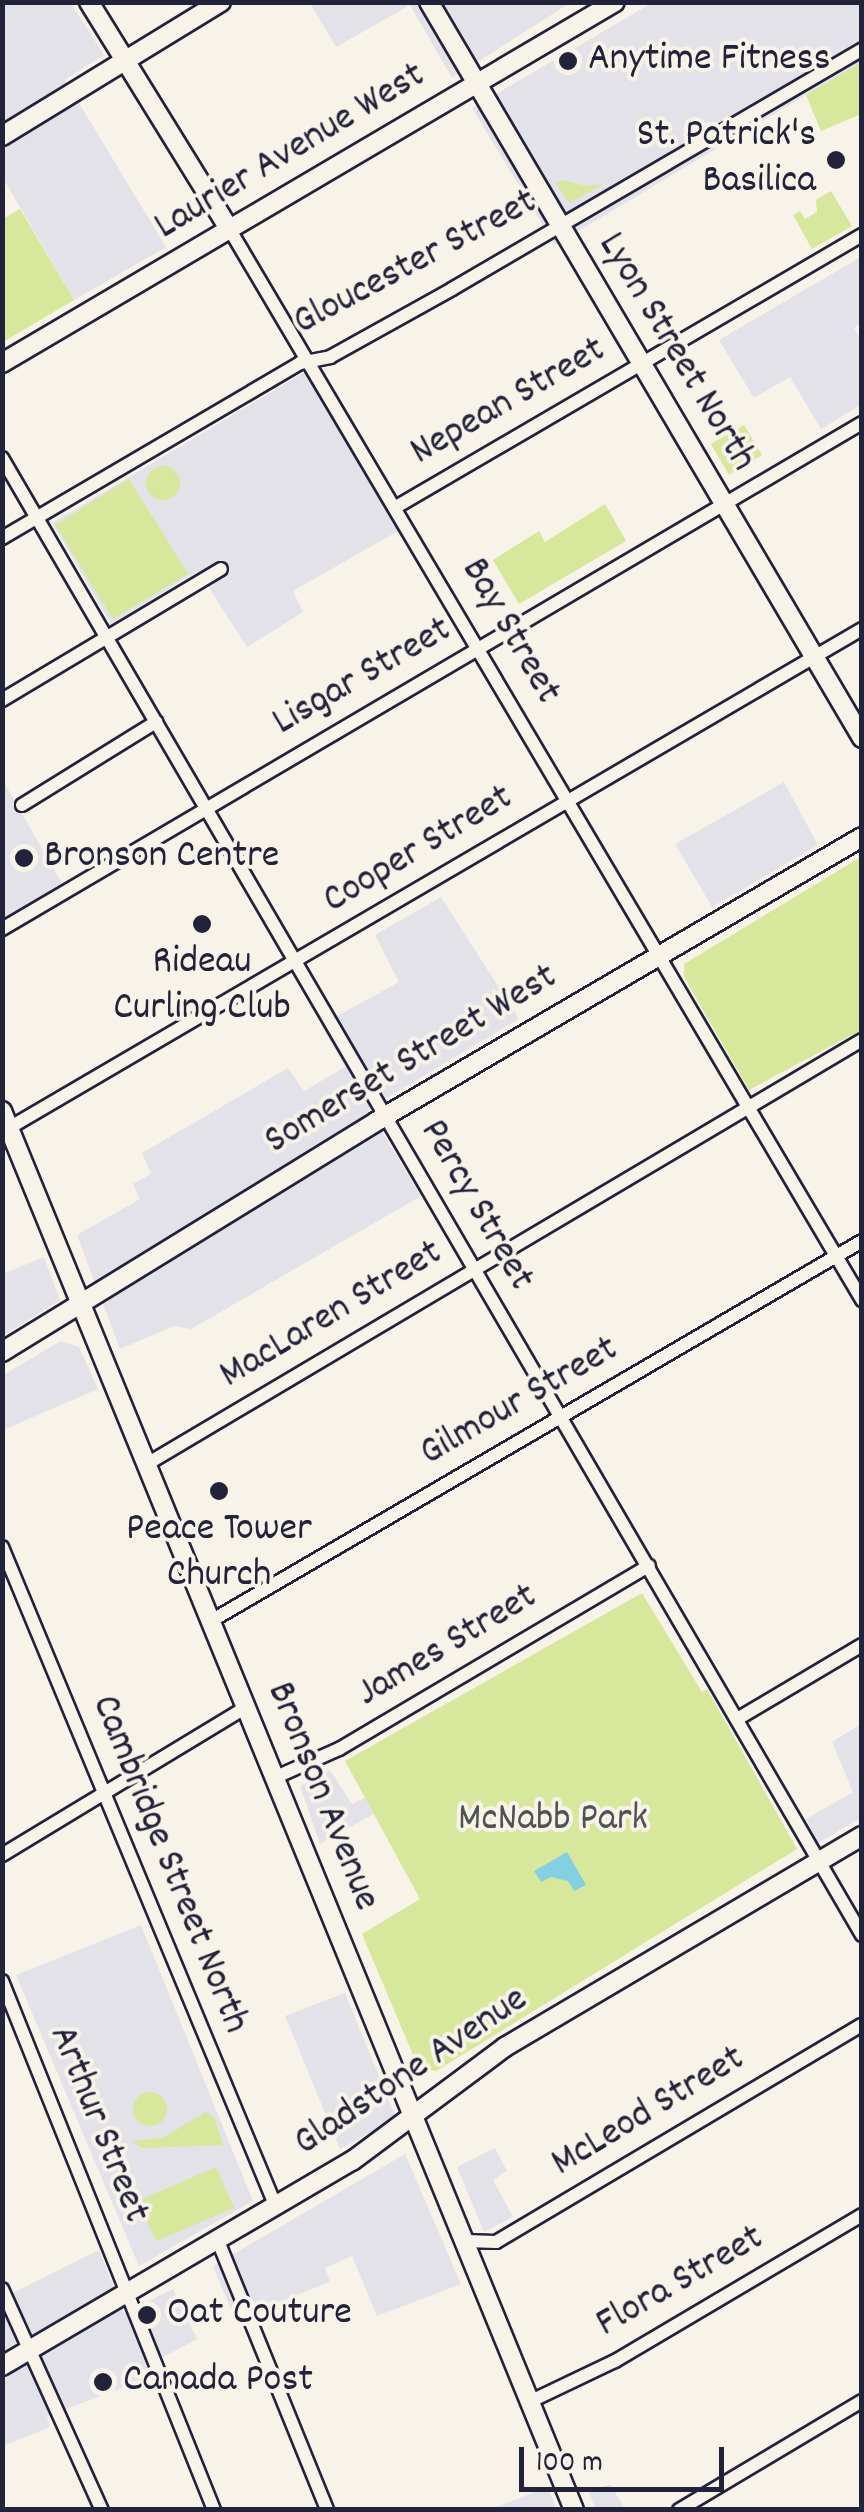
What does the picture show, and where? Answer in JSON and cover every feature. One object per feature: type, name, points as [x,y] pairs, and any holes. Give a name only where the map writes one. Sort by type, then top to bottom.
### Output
[{"type":"main road","name":"Bay Street","points":[[89,2],[230,230]]},
{"type":"main road","points":[[2,136],[221,2]]},
{"type":"main road","name":"Lyon Street North","points":[[430,2],[862,738]]},
{"type":"main road","name":"Laurier Avenue West","points":[[2,364],[616,2]]},
{"type":"main road","name":"Somerset Street West","points":[[2,1352],[385,1116],[862,837]]},
{"type":"main road","name":"Bronson Avenue","points":[[6,1119],[574,2510]]},
{"type":"main road","name":"Gladstone Avenue","points":[[2,2366],[129,2295],[415,2119],[505,2046],[862,1836]]},
{"type":"street","name":"Gloucester Street","points":[[2,538],[310,361],[330,357],[862,49]]},
{"type":"street","name":"Bay Street","points":[[230,230],[862,1300]]},
{"type":"street","name":"Nepean Street","points":[[396,507],[862,234]]},
{"type":"street","name":"Lisgar Street","points":[[2,930],[862,423]]},
{"type":"street","name":"Percy Street","points":[[2,458],[862,1935]]},
{"type":"street","points":[[2,700],[221,569]]},
{"type":"street","name":"Cooper Street","points":[[6,1119],[296,962],[862,629]]},
{"type":"street","points":[[22,804],[156,722]]},
{"type":"street","name":"MacLaren Street","points":[[147,1464],[862,1040]]},
{"type":"street","name":"Gilmour Street","points":[[211,1620],[862,1241]]},
{"type":"street","name":"Cambridge Street North","points":[[2,1547],[276,2207]]},
{"type":"street","name":"James Street","points":[[276,1777],[338,1749],[648,1566]]},
{"type":"street","points":[[739,1718],[862,1645]]},
{"type":"street","points":[[2,1855],[246,1707]]},
{"type":"street","name":"Arthur Street","points":[[2,1981],[214,2510]]},
{"type":"street","name":"McLeod Street","points":[[466,2242],[496,2242],[862,2025]]},
{"type":"street","name":"Flora Street","points":[[530,2402],[615,2361],[862,2215]]},
{"type":"street","points":[[218,2241],[327,2510]]},
{"type":"street","points":[[2,2289],[102,2510]]},
{"type":"street","points":[[684,2507],[862,2401]]},
{"type":"shaded area","points":[[2,3],[71,3],[104,55],[65,80],[166,247],[74,300],[3,178]]},
{"type":"shaded area","points":[[310,3],[570,3],[452,78],[410,5],[336,47]]},
{"type":"shaded area","points":[[652,3],[861,3],[861,62],[555,245],[472,108]]},
{"type":"shaded area","points":[[861,257],[861,323],[854,328],[861,340],[861,405],[821,429],[790,377],[754,398],[719,340]]},
{"type":"shaded area","points":[[305,372],[398,531],[293,591],[303,612],[247,647],[198,571],[111,624],[52,523]]},
{"type":"shaded area","points":[[2,779],[71,899],[3,939],[2,939]]},
{"type":"shaded area","points":[[784,782],[818,845],[712,907],[675,844]]},
{"type":"shaded area","points":[[441,897],[519,1019],[368,1109],[421,1196],[191,1329],[174,1326],[120,1349],[77,1235],[140,1199],[133,1184],[151,1174],[142,1153],[288,1068],[304,1091],[345,1067],[321,1025],[399,982],[375,935]]},
{"type":"shaded area","points":[[44,1257],[60,1300],[3,1336],[3,1274]]},
{"type":"shaded area","points":[[61,1341],[79,1347],[98,1389],[3,1430],[3,1375]]},
{"type":"shaded area","points":[[861,1724],[861,1818],[818,1843],[806,1819],[853,1792],[832,1742]]},
{"type":"shaded area","points":[[330,1770],[352,1804],[366,1797],[375,1813],[320,1844],[300,1786]]},
{"type":"shaded area","points":[[141,1925],[253,2201],[139,2266],[16,1975]]},
{"type":"shaded area","points":[[345,1993],[396,2118],[340,2149],[285,2016]]},
{"type":"shaded area","points":[[495,2148],[507,2171],[493,2180],[513,2217],[484,2232],[457,2167]]},
{"type":"shaded area","points":[[405,2154],[461,2284],[377,2316],[352,2256],[325,2268],[330,2282],[235,2319],[213,2266]]},
{"type":"shaded area","points":[[99,2250],[124,2313],[173,2289],[197,2339],[158,2360],[162,2373],[47,2416],[50,2427],[3,2446],[3,2310],[18,2304],[13,2293]]},
{"type":"shaded area","points":[[610,2484],[625,2509],[596,2509],[589,2493]]},
{"type":"shaded area","points":[[548,2487],[556,2509],[491,2509]]},
{"type":"green space","points":[[861,62],[861,114],[821,131],[806,95]]},
{"type":"green space","points":[[562,180],[586,186],[604,184],[569,203],[556,183]]},
{"type":"green space","points":[[831,191],[852,226],[812,249],[793,215],[800,211],[805,219],[817,212],[816,200]]},
{"type":"green space","points":[[20,209],[74,300],[3,342],[3,219]]},
{"type":"green space","points":[[744,425],[762,455],[729,475],[711,444]]},
{"type":"green space","points":[[163,466],[175,471],[180,483],[175,495],[163,500],[151,495],[146,483],[151,471]]},
{"type":"green space","points":[[129,479],[188,574],[113,619],[55,525]]},
{"type":"green space","points":[[605,504],[626,541],[519,604],[493,560],[539,531],[545,542]]},
{"type":"green space","points":[[861,857],[861,1030],[749,1090],[684,977],[684,964]]},
{"type":"green space","name":"McNabb Park","points":[[642,1593],[702,1692],[707,1689],[797,1849],[436,2071],[419,2069],[362,1934],[420,1899],[345,1761]]},
{"type":"green space","points":[[150,2092],[162,2097],[167,2109],[162,2121],[150,2126],[138,2121],[133,2109],[138,2097]]},
{"type":"green space","points":[[205,2112],[214,2117],[223,2145],[142,2148],[132,2141],[163,2138]]},
{"type":"green space","points":[[216,2167],[234,2208],[156,2241],[138,2201]]},
{"type":"water","points":[[567,1852],[586,1885],[574,1891],[568,1881],[551,1877],[541,1882],[534,1871]]},
{"type":"place","name":"Anytime Fitness","points":[[568,61]]},
{"type":"place","name":"St. Patrick's Basilica","points":[[836,160]]},
{"type":"place","name":"Bronson Centre","points":[[24,858]]},
{"type":"place","name":"Rideau Curling Club","points":[[202,924]]},
{"type":"place","name":"Peace Tower Church","points":[[219,1491]]},
{"type":"place","name":"Oat Couture","points":[[147,2315]]},
{"type":"place","name":"Canada Post","points":[[103,2382]]}]
